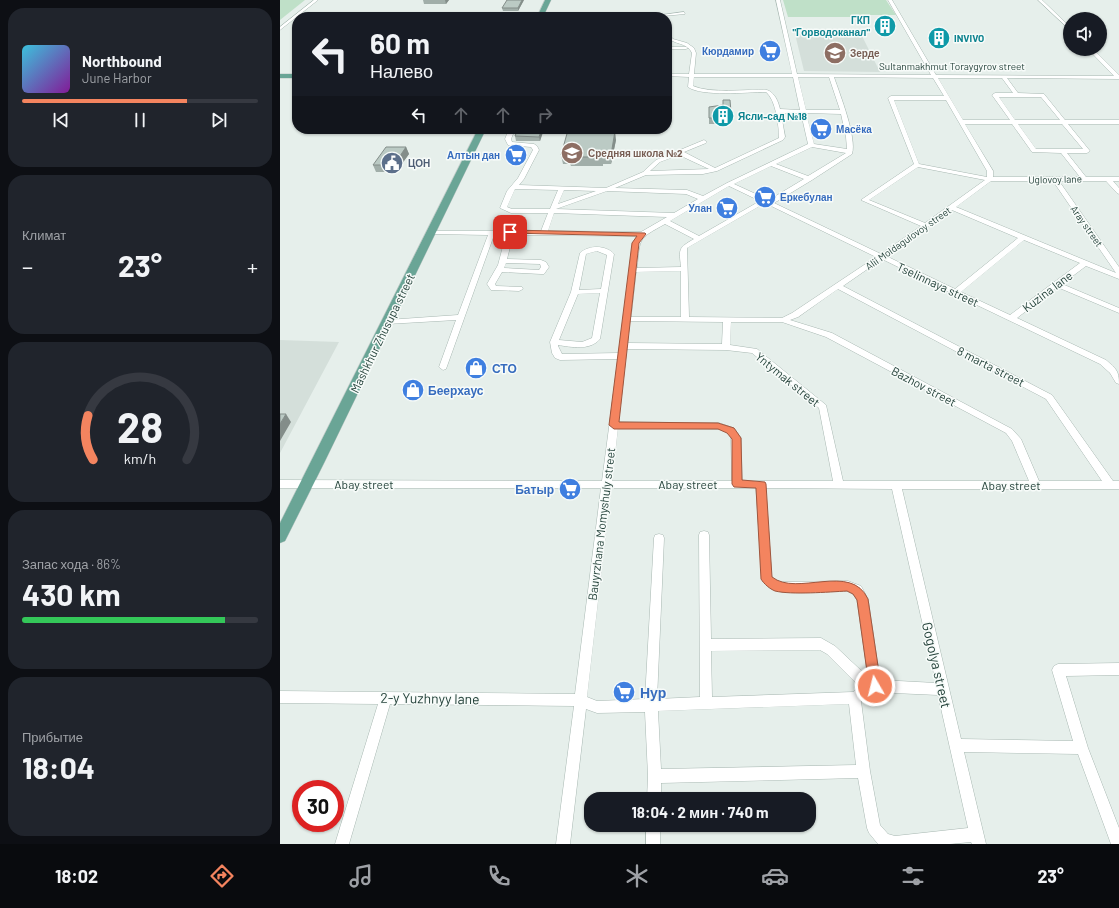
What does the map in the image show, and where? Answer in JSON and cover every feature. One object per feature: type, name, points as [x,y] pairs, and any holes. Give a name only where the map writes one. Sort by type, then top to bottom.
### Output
[{"type":"main road","points":[[542,12],[548,0]]},
{"type":"main road","points":[[280,76],[292,76]]},
{"type":"main road","name":"Mashkhur Zhusupa street","points":[[280,537],[308,484],[480,134]]},
{"type":"street","points":[[301,12],[316,0]]},
{"type":"street","points":[[778,0],[802,111],[811,145]]},
{"type":"street","points":[[890,0],[947,98],[963,122],[990,171],[990,179]]},
{"type":"street","points":[[1040,0],[1063,22]]},
{"type":"street","points":[[672,15],[684,13]]},
{"type":"street","points":[[280,29],[292,19]]},
{"type":"street","points":[[645,173],[703,172],[715,170],[781,139],[782,137],[774,95],[767,91],[696,90],[690,87],[694,53],[692,48],[683,42],[672,40]]},
{"type":"street","points":[[672,48],[692,48]]},
{"type":"street","points":[[1097,56],[1118,77]]},
{"type":"street","name":"Sultanmakhmut Toraygyrov street","points":[[672,75],[1118,77]]},
{"type":"street","points":[[685,319],[685,269],[683,250],[685,246],[810,179],[849,154],[851,148],[843,112],[831,75]]},
{"type":"street","points":[[1003,76],[1017,95]]},
{"type":"street","points":[[995,95],[1042,95],[1062,122],[1086,151],[1034,151],[995,95]]},
{"type":"street","points":[[926,226],[864,200],[917,165],[891,98],[947,98]]},
{"type":"street","points":[[777,111],[843,112]]},
{"type":"street","points":[[963,122],[1119,122]]},
{"type":"street","points":[[510,134],[508,139],[510,144],[532,145],[535,146],[536,150],[521,179],[510,191],[503,208],[505,210],[552,210],[675,215]]},
{"type":"street","points":[[552,210],[645,173],[658,161],[704,142]]},
{"type":"street","points":[[432,232],[642,234],[729,184],[811,145],[850,151]]},
{"type":"street","points":[[1063,151],[1084,178]]},
{"type":"street","points":[[678,152],[715,170]]},
{"type":"street","points":[[771,164],[810,179]]},
{"type":"street","name":"Uglovoy lane","points":[[917,165],[990,179],[1119,179]]},
{"type":"street","points":[[1107,178],[1119,192]]},
{"type":"street","name":"Alii Moldagulovoy street","points":[[626,319],[783,320],[795,315],[838,286],[952,208],[990,179]]},
{"type":"street","name":"Aray street","points":[[1056,180],[1119,272]]},
{"type":"street","name":"Tselinnaya street","points":[[729,184],[1103,362],[1113,371],[1119,381]]},
{"type":"street","points":[[513,187],[687,192],[704,199]]},
{"type":"street","points":[[544,232],[561,189]]},
{"type":"street","points":[[952,208],[1119,277]]},
{"type":"street","points":[[665,221],[698,238]]},
{"type":"street","points":[[443,367],[492,232]]},
{"type":"street","points":[[510,232],[504,261],[500,270],[490,284],[494,288],[520,289]]},
{"type":"street","name":"Bauyrzhana Momyshuly street","points":[[563,844],[632,270],[636,243],[642,234]]},
{"type":"street","points":[[956,293],[1023,237]]},
{"type":"street","points":[[554,342],[587,343],[593,342],[596,339],[611,254],[600,249],[589,249],[583,253],[575,292],[554,342],[554,347],[557,355],[560,357],[622,356]]},
{"type":"street","points":[[500,270],[541,272],[545,267],[544,263],[541,262],[504,261]]},
{"type":"street","name":"Kuzina lane","points":[[1010,319],[1085,263]]},
{"type":"street","points":[[632,270],[685,269]]},
{"type":"street","points":[[1056,284],[1119,311]]},
{"type":"street","name":"8 marta street","points":[[838,286],[1049,397],[1115,485]]},
{"type":"street","points":[[575,292],[604,291]]},
{"type":"street","points":[[387,322],[460,317]]},
{"type":"street","points":[[726,347],[727,320]]},
{"type":"street","name":"Bazhov street","points":[[783,320],[829,335],[1009,431],[1016,439],[1036,485]]},
{"type":"street","name":"Yntymak street","points":[[623,346],[726,347],[754,351],[823,407],[839,484]]},
{"type":"street","points":[[614,425],[718,426],[731,430],[736,438],[737,484]]},
{"type":"street","name":"Abay street","points":[[280,484],[1115,485]]},
{"type":"street","points":[[761,484],[767,579],[775,586],[782,587],[848,586],[857,590],[862,599],[871,686]]},
{"type":"street","name":"Gogolya street","points":[[896,485],[942,690],[978,839]]},
{"type":"street","points":[[704,535],[706,703]]},
{"type":"street","points":[[654,792],[655,776],[651,705],[659,538]]},
{"type":"street","points":[[706,645],[821,644],[831,650],[871,686],[942,690]]},
{"type":"street","points":[[1118,844],[1082,748],[1058,670],[1119,669]]},
{"type":"street","points":[[871,686],[862,694],[854,698],[863,772],[874,828],[884,840],[895,843],[978,839]]},
{"type":"street","name":"2-y Yuzhnyy lane","points":[[280,698],[580,700],[597,707],[854,698]]},
{"type":"street","points":[[342,844],[386,698]]},
{"type":"street","points":[[956,745],[1082,748]]},
{"type":"street","points":[[655,776],[863,772]]},
{"type":"street","points":[[653,832],[653,844]]},
{"type":"shaded area","name":"Зерде","points":[[795,34],[861,34],[880,72],[804,71]]},
{"type":"shaded area","points":[[280,340],[339,342],[280,453]]},
{"type":"green space","points":[[280,0],[305,0],[280,20]]},
{"type":"green space","points":[[783,0],[886,0],[896,15],[857,15],[858,17],[788,17]]},
{"type":"building","points":[[507,0],[522,0],[518,8],[502,8]]},
{"type":"building","points":[[723,100],[730,100],[731,112],[723,112],[723,118],[709,118],[709,107],[723,105]]},
{"type":"building","points":[[516,134],[540,134],[539,137],[515,136]]},
{"type":"building","points":[[567,134],[614,134],[611,155],[602,155],[602,157],[569,157],[570,155],[561,155]]},
{"type":"building","points":[[386,147],[406,147],[394,165],[373,165]]},
{"type":"building","points":[[280,414],[286,414],[280,424]]},
{"type":"place","name":"ГКП \"Горводоканал\"","points":[[885,26]]},
{"type":"place","name":"INVIVO","points":[[939,38]]},
{"type":"place","name":"Кюрдамир","points":[[770,51]]},
{"type":"place","name":"Зерде","points":[[835,53]]},
{"type":"place","name":"Ясли-сад №18","points":[[723,116]]},
{"type":"place","name":"Масёка","points":[[821,129]]},
{"type":"place","name":"Средняя школа №2","points":[[572,153]]},
{"type":"place","name":"Алтын дан","points":[[516,155]]},
{"type":"place","name":"ЦОН","points":[[392,163]]},
{"type":"place","name":"Еркебулан","points":[[765,197]]},
{"type":"place","name":"Улан","points":[[727,208]]},
{"type":"place","name":"СТО","points":[[476,368]]},
{"type":"place","name":"Беерхаус","points":[[413,390]]},
{"type":"place","name":"Батыр","points":[[570,489]]},
{"type":"place","name":"Нур","points":[[624,692]]},
{"type":"route","points":[[510,232],[642,234],[636,243],[614,425],[718,426],[731,430],[736,438],[737,484],[761,484],[767,579],[775,586],[782,587],[848,586],[857,590],[862,599],[875,686]]}]
